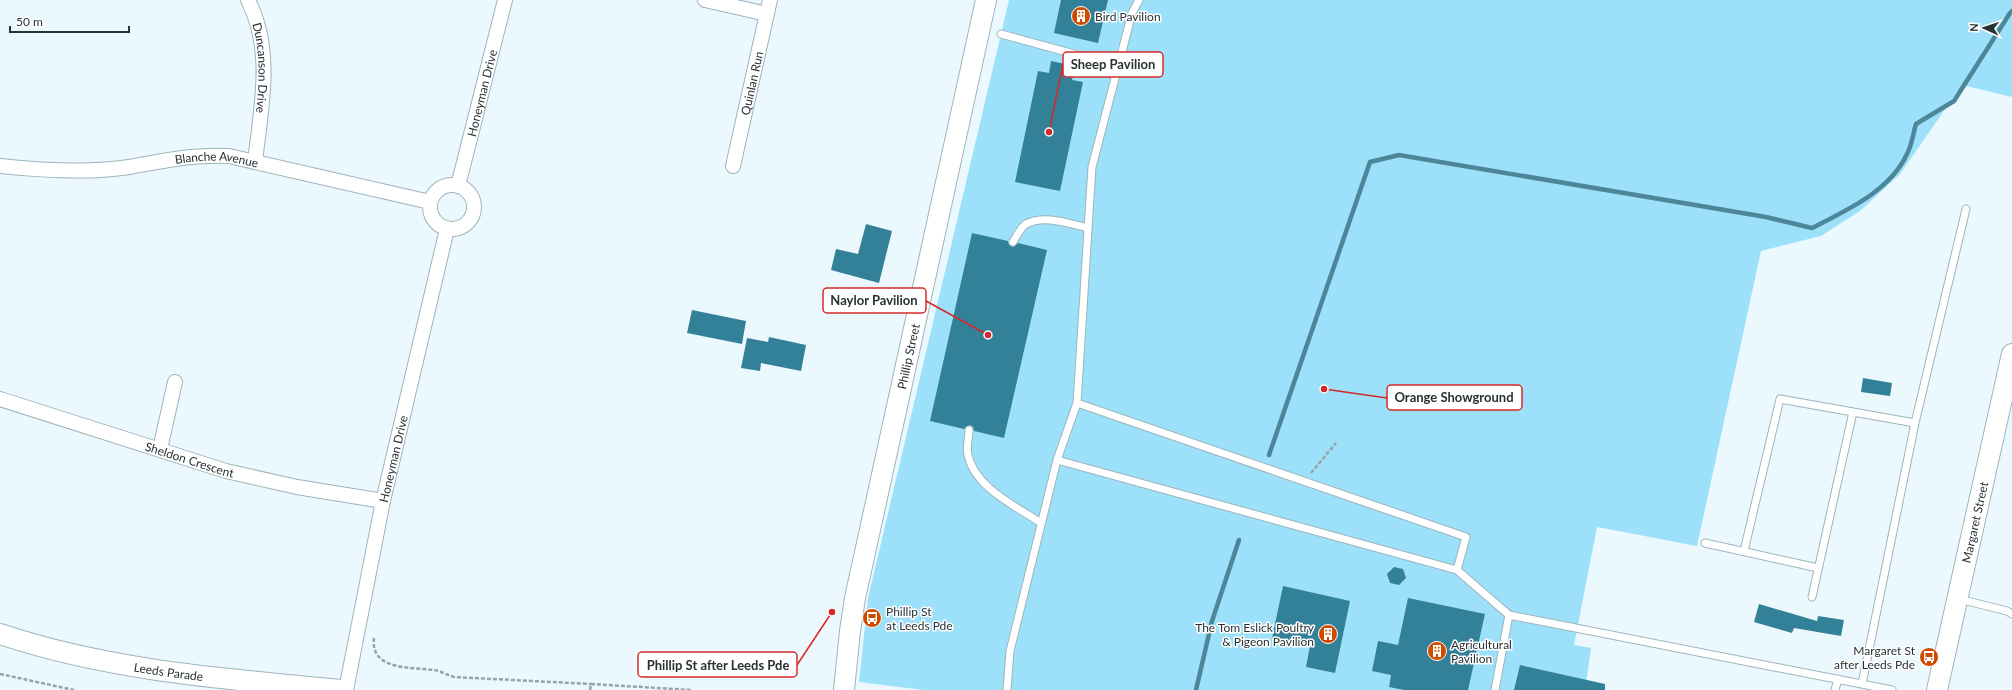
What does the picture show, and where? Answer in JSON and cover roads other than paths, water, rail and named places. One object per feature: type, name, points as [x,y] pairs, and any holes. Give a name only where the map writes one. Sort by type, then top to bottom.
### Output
[{"type":"street","name":"Duncanson Drive","points":[[248,0],[257,22],[262,41],[264,76],[255,162]]},
{"type":"street","name":"Honeyman Drive","points":[[458,186],[505,0]]},
{"type":"street","points":[[704,0],[767,14]]},
{"type":"street","name":"Quinlan Run","points":[[733,166],[770,0]]},
{"type":"street","name":"Phillip Street","points":[[844,690],[855,598],[986,0]]},
{"type":"street","name":"Blanche Avenue","points":[[0,166],[31,169],[128,167],[167,159],[204,155],[229,156],[430,202]]},
{"type":"street","points":[[452,185],[458,186],[467,191],[472,200],[472,216],[462,227],[447,229],[434,221],[430,212],[430,202],[440,188],[452,185]]},
{"type":"street","name":"Honeyman Drive","points":[[346,690],[384,501],[447,229]]},
{"type":"street","name":"Margaret Street","points":[[1938,690],[1956,599],[2008,396],[2012,354]]},
{"type":"street","points":[[160,449],[175,382]]},
{"type":"street","name":"Sheldon Crescent","points":[[0,399],[226,471],[297,487],[384,501]]},
{"type":"street","name":"Leeds Parade","points":[[0,634],[27,643],[100,660],[169,672],[342,690]]},
{"type":"lane","points":[[1007,690],[1010,651],[1057,460],[1077,403],[1092,167],[1132,13],[1139,0]]},
{"type":"lane","points":[[1001,34],[1118,66]]},
{"type":"lane","points":[[1862,684],[1915,423],[1966,209]]},
{"type":"lane","points":[[1013,242],[1025,224],[1040,220],[1088,228]]},
{"type":"lane","points":[[1744,551],[1780,399],[1915,423]]},
{"type":"lane","points":[[1077,403],[1466,537],[1457,570]]},
{"type":"lane","points":[[1812,597],[1853,412]]},
{"type":"lane","points":[[969,430],[968,454],[978,476],[998,494],[1042,524]]},
{"type":"lane","points":[[1057,460],[1457,570],[1509,615],[1892,690]]},
{"type":"lane","points":[[1705,543],[1818,568]]},
{"type":"lane","points":[[1956,599],[2007,611],[2012,614]]},
{"type":"lane","points":[[1495,690],[1509,615]]},
{"type":"lane","points":[[1835,690],[1838,679]]},
{"type":"waterway","points":[[1269,455],[1370,162],[1399,155],[1766,217],[1812,228],[1866,198],[1890,179],[1909,151],[1916,124],[1954,101],[2012,11]]},
{"type":"waterway","points":[[1196,690],[1212,621],[1239,540]]},
{"type":"place","name":"Bird Pavilion","points":[[1081,16]]},
{"type":"place","name":"Sheep Pavilion","points":[[1049,132]]},
{"type":"place","name":"Naylor Pavilion","points":[[988,335]]},
{"type":"place","name":"Orange Showground","points":[[1324,389]]},
{"type":"place","name":"Phillip St after Leeds Pde","points":[[832,612]]},
{"type":"place","name":"Phillip St at Leeds Pde","points":[[872,618]]},
{"type":"place","name":"The Tom Eslick Poultry & Pigeon Pavilion","points":[[1328,634]]},
{"type":"place","name":"Agricultural Pavilion","points":[[1437,651]]},
{"type":"place","name":"Margaret St after Leeds Pde","points":[[1929,657]]}]
